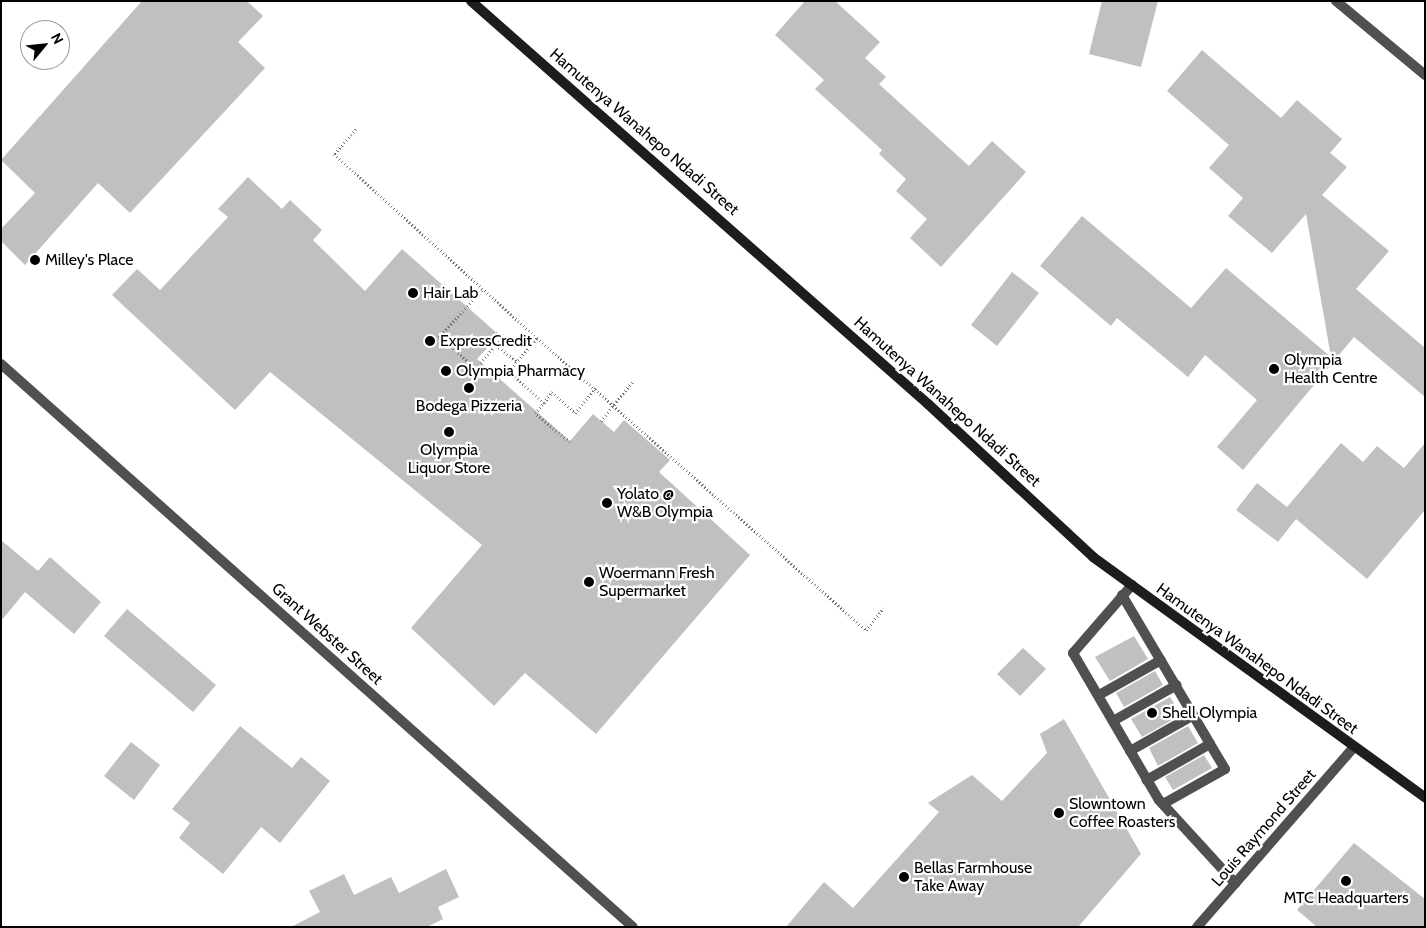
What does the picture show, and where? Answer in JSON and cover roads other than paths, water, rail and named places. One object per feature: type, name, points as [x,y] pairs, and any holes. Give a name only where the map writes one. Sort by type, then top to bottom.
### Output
[{"type":"street","name":"Hamutenya Wanahepo Ndadi Street","points":[[471,1],[928,404],[1093,557],[1353,748],[1425,797]]},
{"type":"street","points":[[1336,1],[1425,75]]},
{"type":"street","name":"Grant Webster Street","points":[[1,364],[633,927]]},
{"type":"street","points":[[1132,585],[1073,653],[1163,804],[1235,883]]},
{"type":"street","points":[[1122,595],[1225,769],[1163,804]]},
{"type":"street","points":[[1099,695],[1161,660]]},
{"type":"street","points":[[1113,721],[1177,686]]},
{"type":"street","points":[[1130,751],[1194,715]]},
{"type":"street","points":[[1148,780],[1210,744]]},
{"type":"street","name":"Louis Raymond Street","points":[[1197,927],[1353,748]]},
{"type":"place","name":"Milley's Place","points":[[35,260]]},
{"type":"place","name":"Hair Lab","points":[[413,293]]},
{"type":"place","name":"ExpressCredit","points":[[430,341]]},
{"type":"place","name":"Olympia Health Centre","points":[[1274,369]]},
{"type":"place","name":"Olympia Pharmacy","points":[[446,371]]},
{"type":"place","name":"Bodega Pizzeria","points":[[469,388]]},
{"type":"place","name":"Olympia Liquor Store","points":[[449,432]]},
{"type":"place","name":"Yolato @ W&B Olympia","points":[[607,503]]},
{"type":"place","name":"Woermann Fresh Supermarket","points":[[589,582]]},
{"type":"place","name":"Shell Olympia","points":[[1152,713]]},
{"type":"place","name":"Slowntown Coffee Roasters","points":[[1059,813]]},
{"type":"place","name":"Bellas Farmhouse Take Away","points":[[904,877]]},
{"type":"place","name":"MTC Headquarters","points":[[1346,881]]}]
